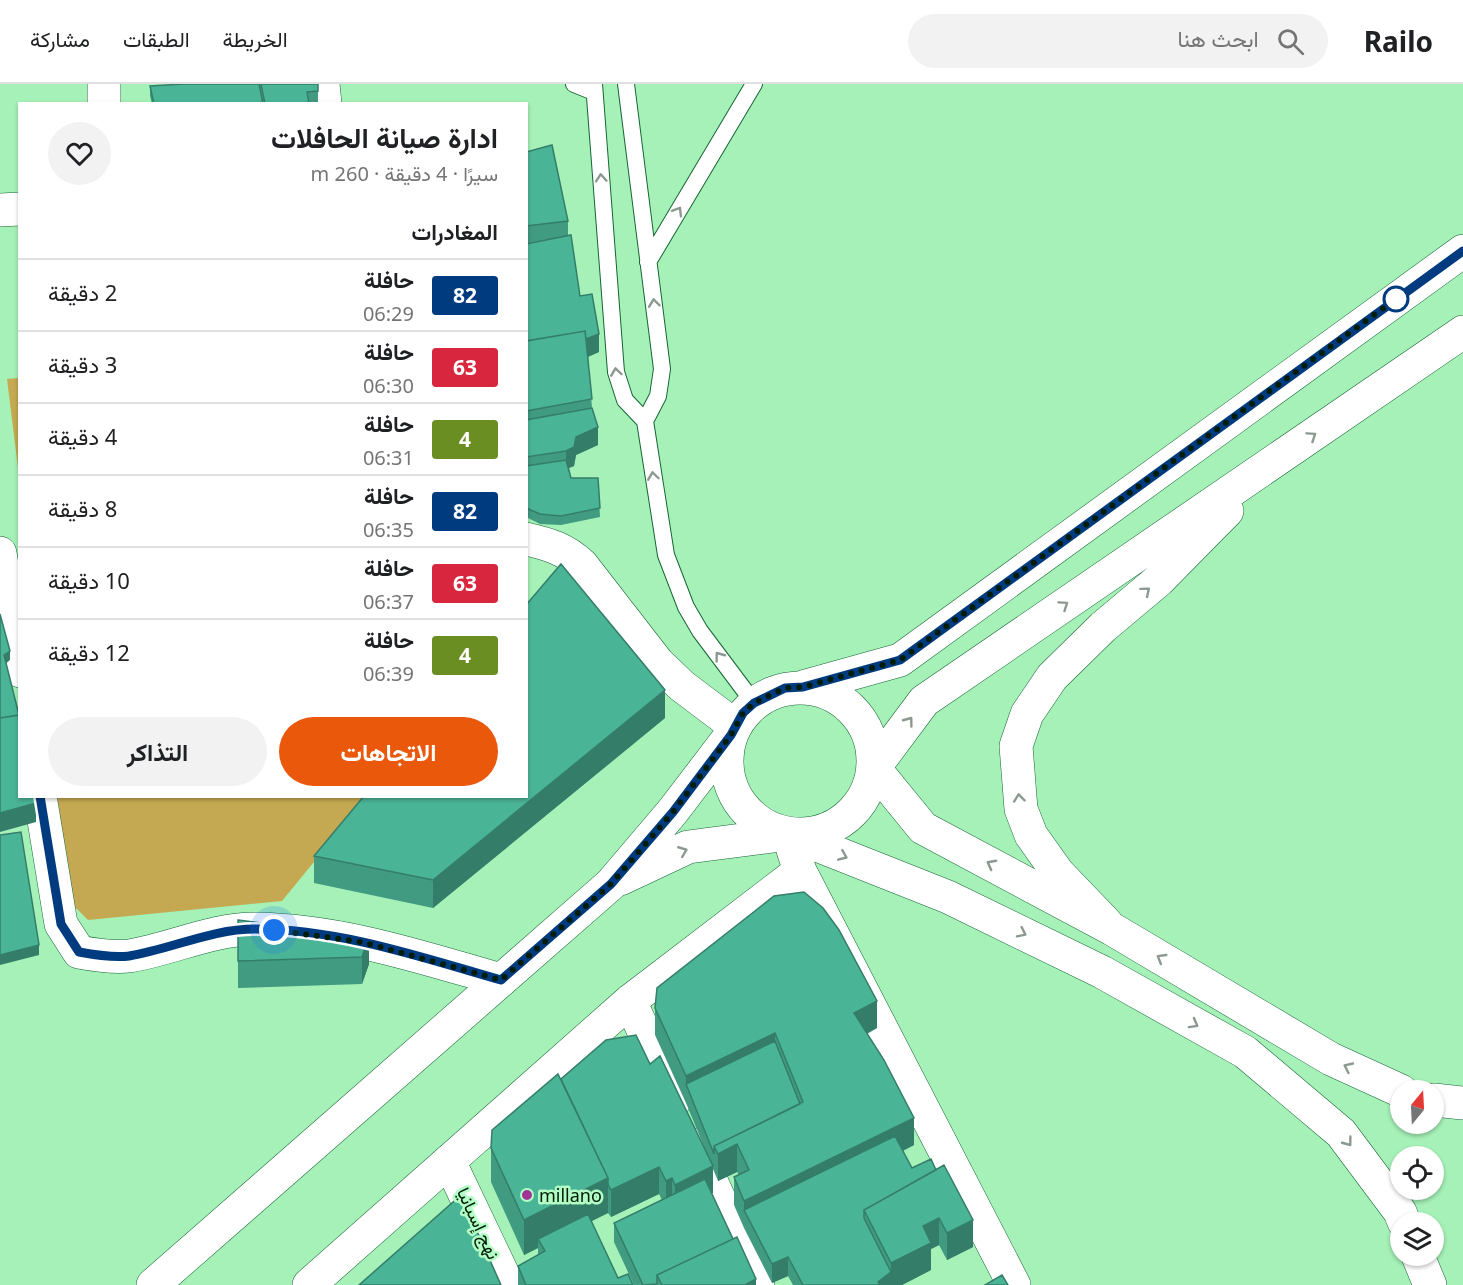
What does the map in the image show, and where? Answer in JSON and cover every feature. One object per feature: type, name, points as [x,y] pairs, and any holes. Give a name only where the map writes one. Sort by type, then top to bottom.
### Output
[{"type":"main road","points":[[104,84],[104,102]]},
{"type":"main road","points":[[323,84],[325,102]]},
{"type":"main road","points":[[0,210],[18,209]]},
{"type":"main road","points":[[153,1285],[611,884],[673,812],[740,721],[785,688],[803,687],[900,660],[1463,251]]},
{"type":"main road","points":[[874,768],[924,701],[1463,332]]},
{"type":"main road","points":[[1112,929],[1058,873],[1027,826],[1021,809],[1016,747],[1027,714],[1052,677],[1103,627],[1159,580],[1283,456]]},
{"type":"main road","points":[[528,539],[559,547],[577,560],[658,663],[690,693],[740,721]]},
{"type":"main road","points":[[0,553],[18,659]]},
{"type":"main road","points":[[611,884],[688,847],[813,833],[842,821],[855,811],[868,791],[874,768],[872,744],[858,716],[847,704],[826,692],[803,687]]},
{"type":"main road","points":[[740,721],[726,757],[728,778],[737,798],[750,815],[768,827],[948,897],[1102,972],[1245,1052],[1341,1133],[1400,1212]]},
{"type":"main road","points":[[874,768],[923,828],[1112,929],[1331,1059],[1390,1086]]},
{"type":"main road","points":[[40,798],[61,924],[79,952],[128,956],[209,935],[253,929],[295,932],[362,942],[501,980]]},
{"type":"main road","points":[[789,834],[800,870],[1014,1285]]},
{"type":"main road","points":[[309,1285],[630,1001],[800,870]]},
{"type":"main road","points":[[630,1001],[758,1285]]},
{"type":"main road","points":[[1444,1101],[1463,1103]]},
{"type":"main road","name":"نهج إسبانيا","points":[[449,1161],[508,1285]]},
{"type":"main road","points":[[1422,1266],[1430,1285]]},
{"type":"lane","points":[[574,84],[594,88],[616,372],[625,400],[645,421]]},
{"type":"lane","points":[[648,262],[754,84]]},
{"type":"lane","points":[[628,85],[662,369],[658,396],[645,421],[660,528],[675,581],[740,721]]},
{"type":"shaded area","points":[[18,378],[18,468],[7,379]]},
{"type":"shaded area","points":[[57,798],[366,798],[282,901],[88,920],[71,903]]},
{"type":"building","points":[[259,84],[263,102],[154,102],[150,86]]},
{"type":"building","points":[[261,84],[318,84],[318,91],[307,92],[309,102],[265,102]]},
{"type":"building","points":[[552,145],[568,221],[528,226],[528,151]]},
{"type":"building","points":[[571,235],[580,296],[592,294],[599,334],[586,339],[585,331],[528,341],[528,244]]},
{"type":"building","points":[[585,331],[592,399],[528,411],[528,341]]},
{"type":"building","points":[[592,408],[598,427],[576,437],[574,447],[566,451],[528,457],[528,420]]},
{"type":"building","points":[[566,460],[571,478],[598,478],[600,508],[561,516],[540,514],[528,509],[528,466]]},
{"type":"building","points":[[561,564],[665,690],[433,880],[314,856],[362,798],[528,798],[528,603]]},
{"type":"building","points":[[0,614],[10,651],[4,655],[18,715],[0,718]]},
{"type":"building","points":[[18,715],[18,798],[35,798],[36,803],[0,813],[0,718]]},
{"type":"building","points":[[21,832],[39,945],[0,955],[0,835]]},
{"type":"building","points":[[804,892],[823,908],[839,930],[877,1001],[854,1013],[884,1060],[914,1118],[744,1201],[734,1177],[749,1170],[737,1144],[718,1154],[714,1146],[803,1102],[775,1033],[686,1076],[655,1008],[657,988],[774,896]]},
{"type":"building","points":[[238,920],[369,937],[362,957],[238,961]]},
{"type":"building","points":[[636,1035],[650,1064],[660,1056],[713,1166],[675,1185],[672,1178],[666,1181],[659,1167],[611,1190],[608,1178],[561,1079],[606,1040]]},
{"type":"building","points":[[775,1041],[800,1104],[714,1146],[714,1154],[686,1084]]},
{"type":"building","points":[[558,1074],[608,1178],[524,1220],[491,1148],[492,1130]]},
{"type":"building","points":[[895,1136],[912,1168],[931,1159],[936,1170],[864,1210],[864,1218],[891,1272],[878,1282],[880,1285],[803,1285],[788,1257],[772,1264],[744,1210]]},
{"type":"building","points":[[944,1165],[973,1220],[947,1233],[939,1218],[923,1226],[931,1243],[891,1263],[864,1210]]},
{"type":"building","points":[[705,1179],[733,1239],[657,1275],[657,1284],[643,1285],[614,1223]]},
{"type":"building","points":[[461,1195],[501,1285],[359,1285]]},
{"type":"building","points":[[588,1214],[618,1278],[628,1274],[633,1285],[526,1285],[518,1266],[545,1251],[538,1239]]},
{"type":"building","points":[[737,1237],[756,1279],[745,1285],[662,1285],[657,1275]]},
{"type":"building","points":[[1002,1275],[1008,1285],[985,1285]]},
{"type":"bus line","name":"82","points":[[40,798],[61,924],[79,952],[128,956],[209,935],[253,929],[295,932],[362,942],[501,980],[611,884],[673,812],[731,735],[743,713],[754,703],[785,688],[803,687],[900,660],[1235,414],[1463,251]]},
{"type":"place","name":"millano","points":[[527,1195]]},
{"type":"route","points":[[274,930],[362,942],[501,980],[611,884],[673,812],[731,735],[743,713],[754,703],[785,688],[803,687],[900,660],[1396,299]]}]
